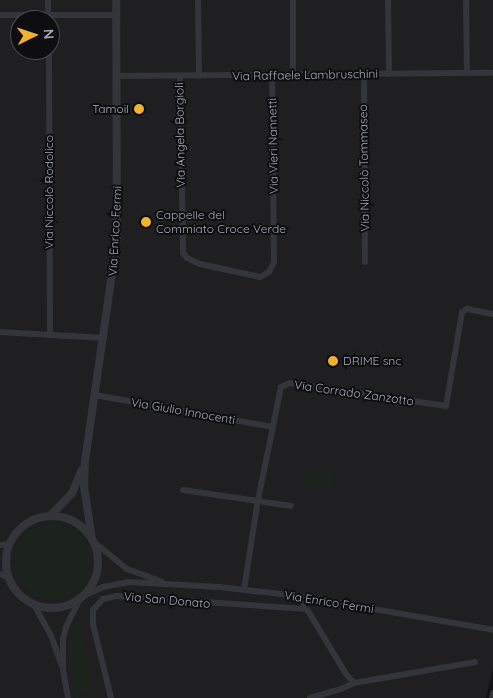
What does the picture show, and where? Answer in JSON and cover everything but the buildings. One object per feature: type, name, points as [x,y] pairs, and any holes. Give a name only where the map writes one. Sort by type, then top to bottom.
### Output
[{"type":"street","name":"Via Enrico Fermi","points":[[85,461],[117,240],[116,0]]},
{"type":"street","points":[[198,0],[199,76]]},
{"type":"street","points":[[293,0],[293,75]]},
{"type":"street","points":[[388,0],[389,74]]},
{"type":"street","points":[[466,0],[467,73]]},
{"type":"street","points":[[60,17],[116,15]]},
{"type":"street","name":"Via Niccolò Rodolico","points":[[48,60],[50,335]]},
{"type":"street","name":"Via Raffaele Lambruschini","points":[[116,76],[493,73]]},
{"type":"street","name":"Via Niccolò Tommaseo","points":[[364,74],[365,262]]},
{"type":"street","name":"Via Vieri Nannetti","points":[[272,75],[274,247]]},
{"type":"street","name":"Via Angela Borgioli","points":[[180,76],[182,244],[184,256],[200,264],[260,277],[266,275],[272,268],[274,247]]},
{"type":"street","name":"Via Corrado Zanzotto","points":[[244,589],[258,500],[279,390],[286,383],[446,406],[462,312],[467,309],[493,314]]},
{"type":"street","points":[[0,332],[104,338]]},
{"type":"street","name":"Via Giulio Innocenti","points":[[95,395],[272,427]]},
{"type":"street","points":[[50,516],[72,493],[85,461]]},
{"type":"street","points":[[68,698],[64,669],[64,633],[81,598],[93,583],[98,570],[98,557],[93,540],[84,487],[85,461]]},
{"type":"street","points":[[183,490],[291,506]]},
{"type":"street","points":[[50,516],[73,520],[84,528],[93,540],[121,565],[163,583],[117,584],[56,608],[33,603],[17,592],[9,578],[6,563],[10,544],[18,531],[27,523],[50,516]]},
{"type":"street","points":[[0,545],[10,544]]},
{"type":"street","points":[[0,574],[9,578]]},
{"type":"street","name":"Via Enrico Fermi","points":[[163,583],[244,589],[298,596],[493,630]]},
{"type":"street","name":"Via San Donato","points":[[111,698],[93,624],[93,610],[103,598],[116,596],[307,610]]},
{"type":"street","points":[[298,596],[346,674],[354,683]]},
{"type":"street","points":[[33,603],[51,635],[64,669]]},
{"type":"street","points":[[310,698],[354,683],[474,662]]},
{"type":"street","points":[[492,698],[493,693]]},
{"type":"shaded area","points":[[0,0],[493,0],[493,667],[486,698],[0,698]]},
{"type":"shaded area","points":[[304,470],[333,473],[332,488],[302,485]]},
{"type":"shaded area","points":[[53,522],[68,525],[81,533],[89,546],[92,561],[89,576],[81,589],[68,597],[53,600],[38,597],[25,589],[17,576],[14,561],[17,546],[25,533],[38,525]]},
{"type":"shaded area","points":[[79,621],[94,688],[78,692],[79,698],[76,698],[68,643],[74,622]]},
{"type":"place","name":"Tamoil","points":[[139,109]]},
{"type":"place","name":"Cappelle del Commiato Croce Verde","points":[[146,222]]},
{"type":"place","name":"DRIME snc","points":[[333,361]]}]
